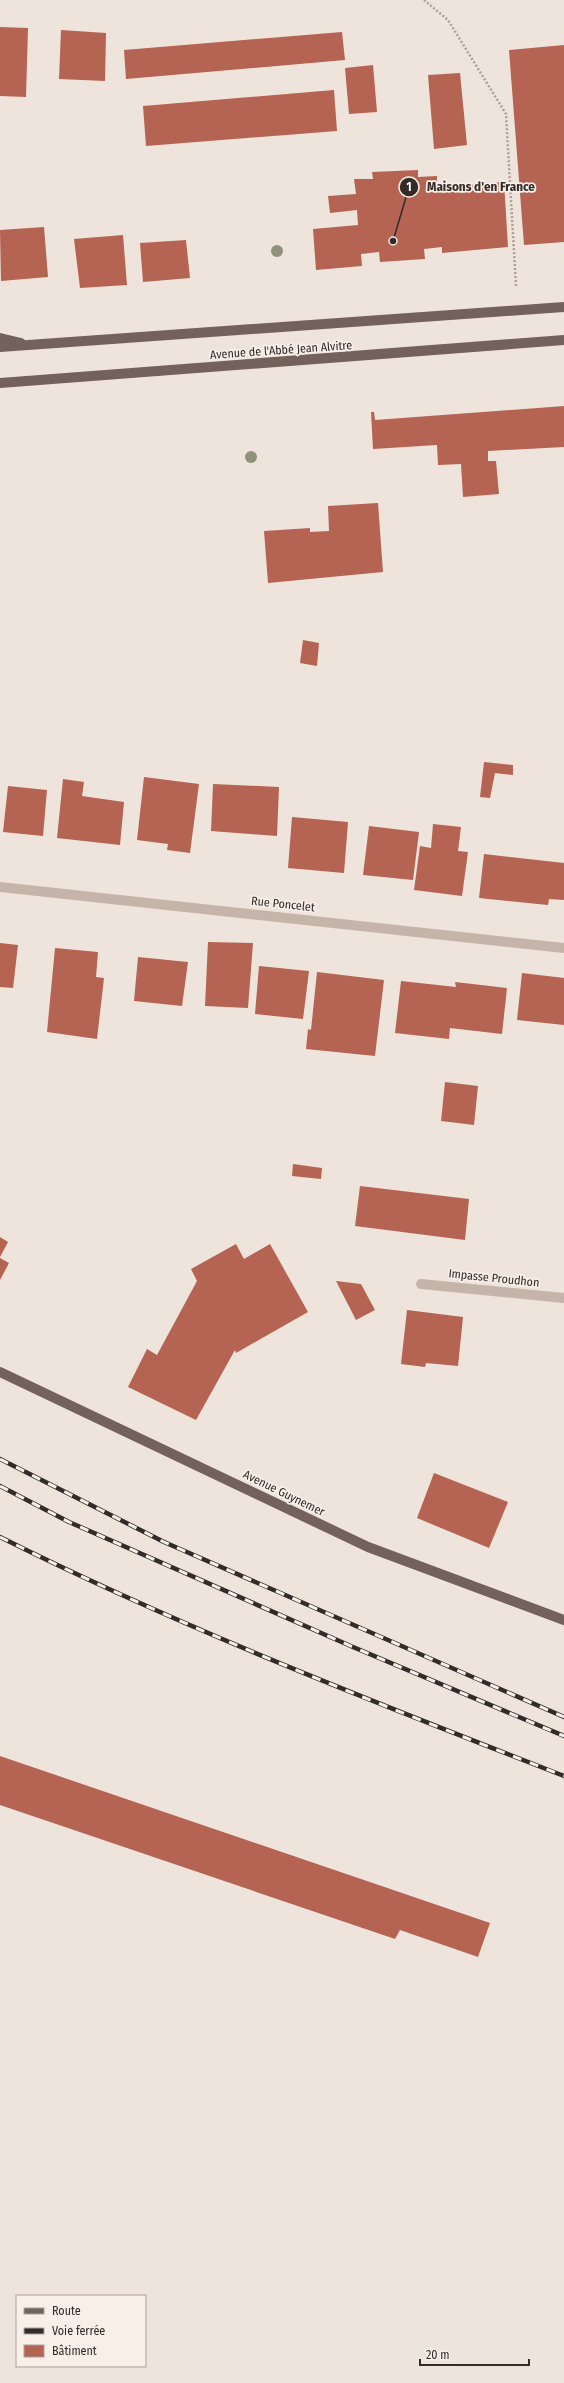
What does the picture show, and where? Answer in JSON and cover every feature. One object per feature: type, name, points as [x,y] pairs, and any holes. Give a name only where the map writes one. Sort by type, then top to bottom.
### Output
[{"type":"main road","name":"Avenue de l'Abbé Jean Alvitre","points":[[0,347],[33,346],[564,306]]},
{"type":"main road","points":[[0,338],[33,346]]},
{"type":"main road","name":"Avenue de l'Abbé Jean Alvitre","points":[[0,383],[564,340]]},
{"type":"main road","name":"Avenue Guynemer","points":[[0,1372],[368,1547],[564,1620]]},
{"type":"street","name":"Rue Poncelet","points":[[0,887],[564,948]]},
{"type":"street","name":"Impasse Proudhon","points":[[421,1284],[564,1298]]},
{"type":"path","points":[[424,0],[448,20],[506,114],[517,310]]},
{"type":"building","points":[[0,27],[28,28],[26,97],[0,96]]},
{"type":"building","points":[[61,30],[106,33],[105,81],[59,79]]},
{"type":"building","points":[[342,32],[345,60],[126,79],[124,50]]},
{"type":"building","points":[[564,45],[564,242],[524,245],[509,50]]},
{"type":"building","points":[[373,65],[377,112],[349,114],[345,68]]},
{"type":"building","points":[[460,73],[467,145],[434,149],[428,75]]},
{"type":"building","points":[[334,90],[337,131],[146,146],[143,106]]},
{"type":"building","points":[[418,170],[418,177],[437,176],[437,187],[504,182],[508,247],[442,253],[442,247],[424,249],[425,259],[380,262],[379,252],[361,254],[362,266],[316,270],[313,229],[358,225],[357,210],[330,213],[328,196],[356,194],[354,179],[373,179],[372,172]]},
{"type":"building","points":[[44,227],[48,277],[1,281],[0,230]]},
{"type":"building","points":[[123,235],[127,285],[80,288],[74,239]]},
{"type":"building","points":[[186,240],[190,278],[143,282],[140,243]]},
{"type":"building","points":[[564,406],[564,447],[488,451],[488,461],[496,461],[499,494],[463,497],[461,464],[438,465],[437,445],[373,449],[371,412],[374,412],[375,420]]},
{"type":"building","points":[[378,503],[383,572],[268,583],[264,531],[310,528],[310,532],[329,531],[328,506]]},
{"type":"building","points":[[303,640],[319,643],[317,666],[300,663]]},
{"type":"building","points":[[484,762],[513,765],[513,775],[495,773],[490,798],[480,797]]},
{"type":"building","points":[[144,777],[199,784],[190,853],[167,850],[168,844],[137,840]]},
{"type":"building","points":[[63,779],[84,782],[82,796],[124,802],[120,845],[57,838]]},
{"type":"building","points":[[213,784],[279,787],[277,836],[211,831]]},
{"type":"building","points":[[8,786],[47,790],[43,836],[3,832]]},
{"type":"building","points":[[292,817],[348,822],[344,873],[288,868]]},
{"type":"building","points":[[433,824],[461,827],[458,851],[468,852],[462,896],[414,890],[420,846],[431,848]]},
{"type":"building","points":[[369,826],[419,832],[413,880],[363,875]]},
{"type":"building","points":[[484,854],[564,863],[564,900],[549,899],[548,905],[479,898]]},
{"type":"building","points":[[208,942],[253,943],[248,1008],[205,1006]]},
{"type":"building","points":[[0,943],[18,945],[13,988],[0,987]]},
{"type":"building","points":[[55,948],[98,952],[96,977],[104,978],[97,1039],[47,1032]]},
{"type":"building","points":[[138,957],[188,962],[182,1006],[134,1001]]},
{"type":"building","points":[[259,966],[309,971],[303,1019],[255,1014]]},
{"type":"building","points":[[317,972],[384,980],[375,1056],[306,1049],[308,1029],[311,1030]]},
{"type":"building","points":[[522,973],[564,978],[564,1025],[517,1020]]},
{"type":"building","points":[[401,981],[456,987],[455,982],[507,988],[502,1034],[450,1028],[449,1039],[395,1033]]},
{"type":"building","points":[[445,1082],[478,1086],[474,1125],[441,1121]]},
{"type":"building","points":[[293,1164],[322,1168],[321,1179],[292,1176]]},
{"type":"building","points":[[360,1186],[469,1199],[465,1240],[355,1226]]},
{"type":"building","points":[[0,1237],[8,1242],[0,1257]]},
{"type":"building","points":[[236,1244],[244,1259],[270,1244],[308,1312],[236,1353],[235,1350],[196,1420],[128,1387],[147,1349],[157,1355],[197,1281],[191,1269]]},
{"type":"building","points":[[0,1258],[9,1263],[0,1280]]},
{"type":"building","points":[[336,1281],[361,1284],[375,1310],[356,1320]]},
{"type":"building","points":[[407,1310],[463,1317],[458,1366],[426,1363],[425,1367],[401,1364]]},
{"type":"building","points":[[434,1473],[508,1502],[489,1548],[417,1518]]},
{"type":"building","points":[[0,1756],[490,1923],[478,1957],[400,1930],[395,1939],[0,1805]]},
{"type":"railway","points":[[0,1459],[164,1542],[564,1717]]},
{"type":"railway","points":[[0,1486],[69,1522],[353,1647],[564,1736]]},
{"type":"railway","points":[[0,1537],[208,1633],[350,1692],[564,1776]]},
{"type":"place","name":"Maisons d'en France","points":[[393,241]]}]
